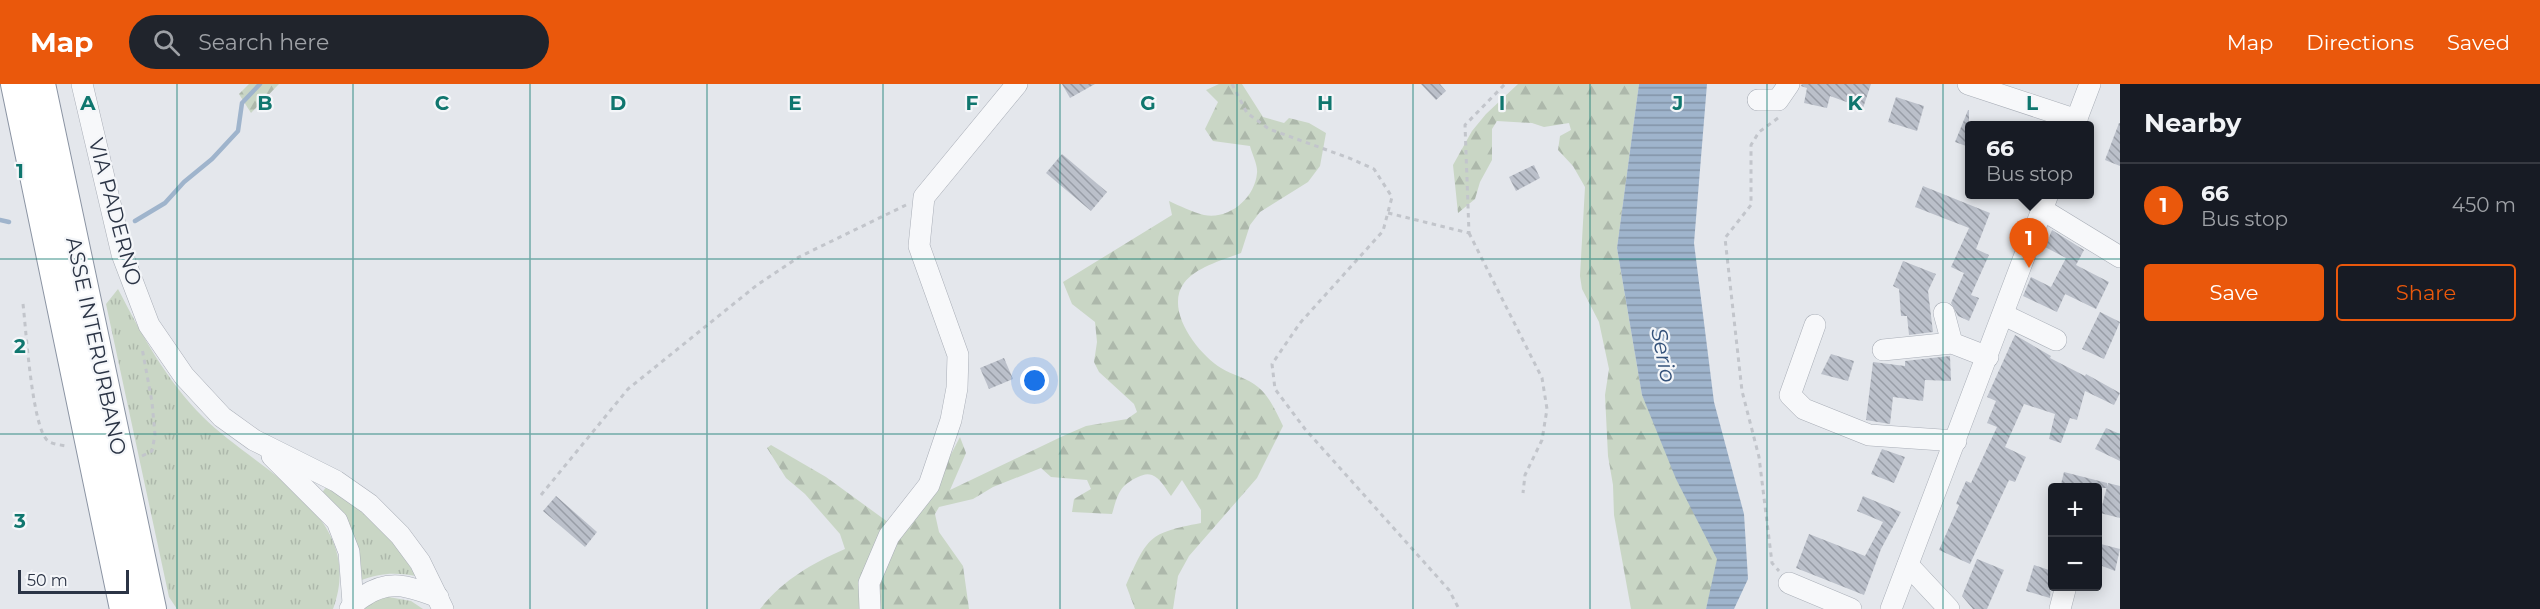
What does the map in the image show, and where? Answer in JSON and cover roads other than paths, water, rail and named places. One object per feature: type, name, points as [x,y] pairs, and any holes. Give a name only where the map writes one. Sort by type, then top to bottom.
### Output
[{"type":"highway","name":"ASSE INTERURBANO","points":[[16,84],[125,609]]},
{"type":"highway","name":"ASSE INTERURBANO","points":[[40,84],[151,609]]},
{"type":"highway","points":[[52,257],[59,342],[110,609]]},
{"type":"highway","points":[[111,417],[126,431],[162,592],[172,609]]},
{"type":"street","name":"VIA PADERNO","points":[[82,84],[122,254],[147,321],[184,376],[222,417],[254,440],[301,483],[336,521],[349,552],[352,606]]},
{"type":"street","points":[[870,609],[868,583],[889,536],[929,484],[951,420],[957,388],[958,355],[919,246],[924,197],[1017,84]]},
{"type":"street","points":[[1968,84],[2070,121]]},
{"type":"street","points":[[2076,121],[2090,84]]},
{"type":"street","points":[[1891,609],[2046,202],[2120,256]]},
{"type":"street","points":[[1944,313],[1952,343]]},
{"type":"street","points":[[2004,315],[2056,340]]},
{"type":"street","points":[[1815,325],[1790,395],[1804,409],[1869,435],[1956,441]]},
{"type":"street","points":[[1883,350],[1952,343],[1988,357]]},
{"type":"street","name":"VIA PADERNO","points":[[254,440],[336,481],[369,504],[400,535],[420,562],[440,603]]},
{"type":"street","points":[[1908,565],[1949,609]]},
{"type":"street","points":[[1789,583],[1851,609]]},
{"type":"street","name":"VIA PADERNO","points":[[352,606],[377,588],[393,584],[440,603]]},
{"type":"street","points":[[2060,609],[2065,591]]},
{"type":"water","name":"Serio","points":[[1639,84],[1707,84],[1694,243],[1714,402],[1744,514],[1748,579],[1734,609],[1706,609],[1717,559],[1676,479],[1642,395],[1617,248]]},
{"type":"waterway","points":[[135,221],[165,203],[238,131],[242,103],[260,84]]},
{"type":"waterway","points":[[0,220],[9,222]]},
{"type":"place","name":"66","points":[[2029,268]]}]
